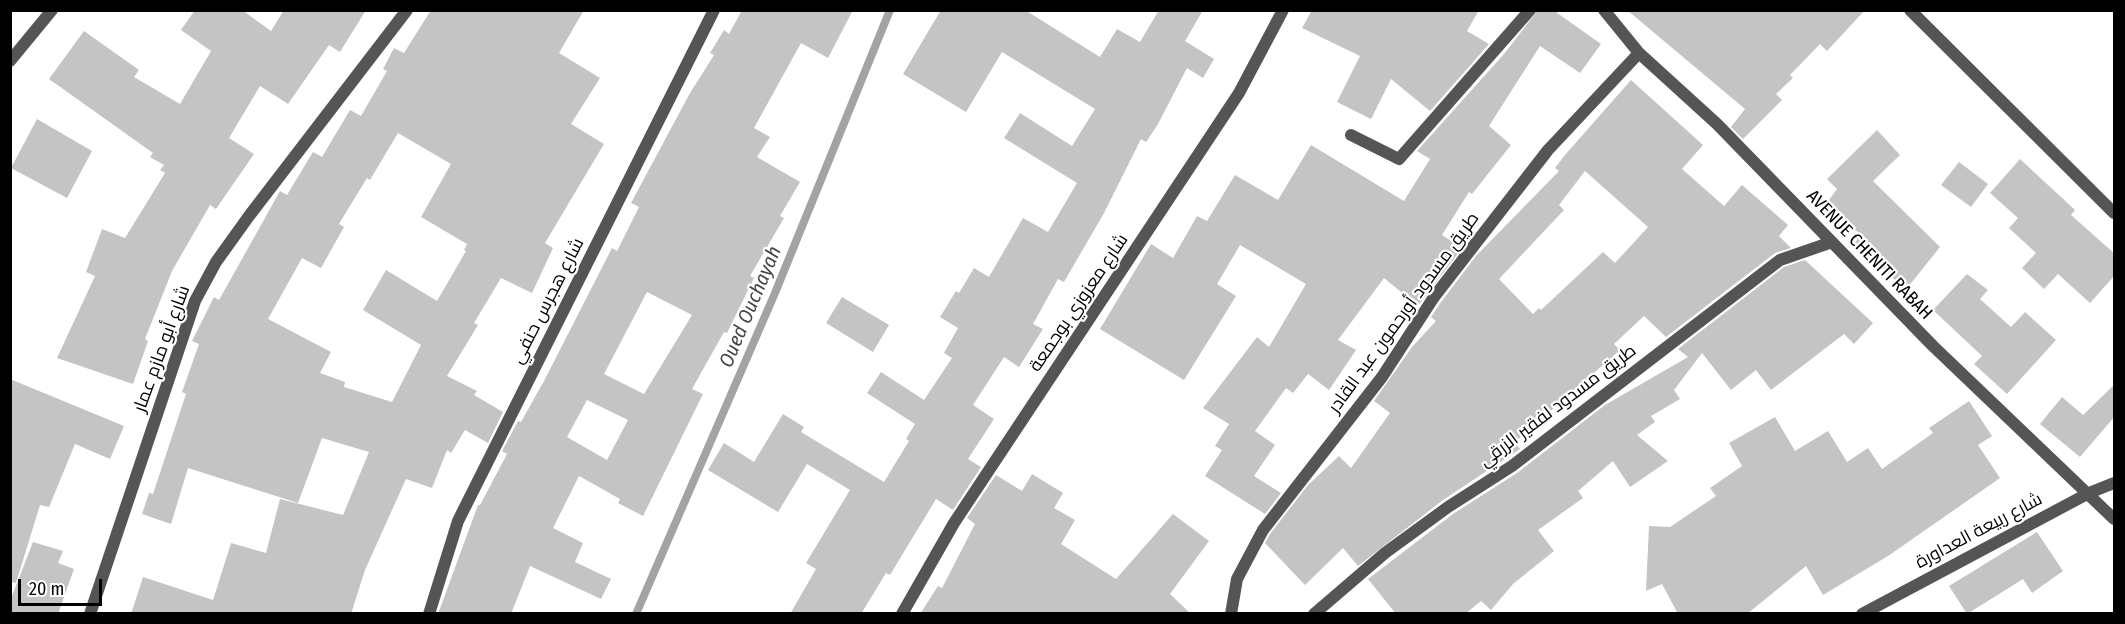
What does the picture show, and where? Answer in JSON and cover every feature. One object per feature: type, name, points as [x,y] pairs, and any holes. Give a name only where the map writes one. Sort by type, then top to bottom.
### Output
[{"type":"street","points":[[10,61],[52,10]]},
{"type":"street","name":"شارع أبو مازم عمار","points":[[90,614],[195,301],[216,262],[249,216],[407,10]]},
{"type":"street","name":"شارع هجرس حنفي","points":[[429,614],[458,521],[714,10]]},
{"type":"street","name":"شارع معزوزي بوجمعة","points":[[902,614],[954,523],[1239,93],[1283,10]]},
{"type":"street","points":[[1351,135],[1399,159],[1530,10]]},
{"type":"street","name":"AVENUE CHENITI RABAH","points":[[1604,10],[1619,25],[1639,52],[1717,124],[1933,346],[2115,519]]},
{"type":"street","points":[[1910,10],[2115,213]]},
{"type":"street","name":"طريق مسدود أورحمون عبد القادر","points":[[1231,614],[1237,579],[1263,530],[1382,377],[1434,297],[1548,150],[1639,52]]},
{"type":"street","name":"طريق مسدود لفقير الزرقي","points":[[1314,614],[1385,553],[1448,507],[1512,466],[1780,260],[1832,242]]},
{"type":"street","name":"شارع ربيعة العداورة","points":[[1862,614],[2089,493],[2115,483]]},
{"type":"building","points":[[195,10],[242,10],[271,31],[284,10],[366,10],[340,52],[329,45],[288,104],[260,86],[229,138],[254,154],[216,209],[210,205],[172,271],[145,339],[148,341],[133,384],[57,358],[95,276],[86,272],[102,229],[125,238],[165,173],[160,170],[164,165],[150,157],[153,153],[49,79],[84,31],[139,70],[134,77],[180,104],[211,51],[181,30]]},
{"type":"building","points":[[431,10],[584,10],[559,53],[600,78],[571,124],[604,144],[545,243],[553,248],[532,293],[501,278],[474,323],[478,325],[447,376],[477,391],[474,395],[503,412],[488,443],[465,430],[451,453],[447,450],[432,488],[406,479],[365,570],[351,614],[131,614],[143,577],[213,600],[231,543],[266,553],[280,499],[343,515],[369,452],[322,438],[298,503],[188,468],[171,524],[142,514],[149,493],[153,494],[186,394],[182,392],[199,344],[192,341],[214,297],[219,300],[280,191],[287,195],[313,152],[322,157],[350,110],[361,116],[387,71],[383,69],[394,48],[404,53]],"holes":[[[398,133],[451,164],[421,217],[467,244],[464,250],[466,251],[437,301],[386,270],[363,310],[421,345],[392,402],[344,387],[345,382],[320,373],[331,352],[268,319],[302,258],[321,268],[344,227],[339,224],[367,178],[370,180]]]},
{"type":"building","points":[[742,10],[853,10],[828,58],[801,43],[754,128],[770,137],[757,157],[800,182],[780,216],[784,218],[750,276],[754,278],[727,333],[724,332],[692,389],[703,394],[643,516],[618,503],[620,499],[579,476],[553,528],[583,543],[575,562],[611,579],[601,599],[530,566],[511,614],[438,614],[478,505],[507,454],[502,451],[544,381],[612,248],[617,251],[639,207],[631,203],[690,93],[714,55],[710,53],[724,30],[729,34]],"holes":[[[647,292],[692,315],[644,394],[604,374]],[[587,400],[628,420],[607,460],[567,437]]]},
{"type":"building","points":[[941,10],[1025,10],[1100,57],[1117,29],[1140,42],[1159,10],[1203,10],[1185,41],[1214,59],[1203,78],[1187,68],[1158,124],[1146,142],[1141,139],[1104,213],[1064,282],[1058,279],[1033,324],[1043,329],[1019,367],[1004,357],[973,405],[994,419],[968,459],[981,467],[953,510],[936,499],[890,575],[886,573],[861,614],[790,614],[816,569],[806,563],[850,490],[807,464],[778,512],[708,470],[724,443],[754,462],[783,414],[804,427],[801,432],[884,482],[909,441],[906,439],[915,424],[867,393],[881,372],[924,400],[952,358],[944,353],[958,328],[940,317],[956,291],[959,293],[974,268],[989,277],[1023,218],[1048,232],[1077,183],[1004,138],[1020,113],[1072,146],[1095,109],[1002,52],[966,112],[903,74]]},
{"type":"building","points":[[1312,10],[1479,10],[1467,31],[1489,44],[1430,111],[1391,79],[1371,119],[1337,102],[1360,56],[1302,28]]},
{"type":"building","points":[[1538,10],[1553,10],[1601,44],[1580,73],[1540,46],[1489,126],[1511,145],[1472,194],[1469,192],[1442,235],[1462,248],[1418,306],[1384,278],[1338,340],[1356,350],[1329,390],[1308,374],[1293,393],[1286,388],[1255,431],[1275,445],[1254,476],[1281,493],[1265,514],[1205,476],[1222,450],[1215,446],[1229,424],[1203,408],[1257,337],[1269,347],[1306,284],[1240,245],[1217,284],[1236,296],[1184,380],[1100,329],[1151,244],[1173,258],[1197,216],[1207,221],[1235,175],[1278,200],[1311,145],[1404,201],[1430,159],[1417,151],[1504,54]]},
{"type":"building","points":[[1627,10],[1865,10],[1827,51],[1820,44],[1790,75],[1793,78],[1776,94],[1782,100],[1743,139],[1731,127],[1745,109]]},
{"type":"building","points":[[1631,80],[1703,145],[1682,169],[1724,206],[1742,185],[1788,225],[1779,236],[1791,248],[1775,253],[1666,337],[1644,316],[1614,344],[1620,350],[1515,442],[1520,449],[1443,500],[1358,566],[1343,548],[1305,585],[1265,543],[1270,534],[1308,485],[1339,456],[1351,468],[1390,413],[1374,401],[1412,347],[1436,321],[1431,317],[1441,302],[1476,256],[1559,171],[1555,168]],"holes":[[[1585,171],[1648,227],[1615,263],[1603,252],[1541,310],[1539,308],[1533,314],[1499,279],[1564,210],[1559,205]]]},
{"type":"building","points":[[37,119],[92,151],[67,198],[11,168]]},
{"type":"building","points":[[1877,130],[1900,155],[1873,181],[1940,247],[1908,287],[1901,280],[1898,283],[1855,242],[1862,235],[1824,207],[1837,189],[1827,179]]},
{"type":"building","points":[[2020,159],[2075,210],[2071,215],[2115,254],[2115,275],[2090,303],[2058,274],[2044,289],[2022,268],[2036,253],[2009,228],[2018,218],[1990,193]]},
{"type":"building","points":[[1959,162],[1988,184],[1971,207],[1941,185]]},
{"type":"building","points":[[1805,260],[1873,323],[1854,344],[1844,334],[1771,390],[1756,370],[1731,390],[1702,353],[1674,390],[1680,399],[1651,416],[1655,422],[1637,435],[1668,461],[1630,487],[1613,461],[1578,491],[1583,498],[1538,530],[1554,551],[1513,584],[1491,610],[1481,601],[1465,614],[1396,614],[1368,579],[1453,514],[1517,473],[1605,405],[1688,357],[1678,349],[1784,267]]},
{"type":"building","points":[[1967,274],[1988,290],[1980,299],[2011,327],[2025,312],[2056,340],[2007,394],[1974,364],[1982,356],[1933,310]]},
{"type":"building","points":[[842,297],[889,325],[873,352],[826,323]]},
{"type":"building","points":[[10,379],[124,426],[110,459],[75,444],[49,507],[40,505],[16,583],[10,582]]},
{"type":"building","points":[[2115,384],[2115,416],[2080,457],[2040,424],[2062,397],[2083,415]]},
{"type":"building","points":[[1969,401],[1992,436],[1978,445],[2000,478],[1888,556],[1823,595],[1806,566],[1747,614],[1678,614],[1662,584],[1646,591],[1649,526],[1670,527],[1716,496],[1710,488],[1742,466],[1729,443],[1775,417],[1795,451],[1828,431],[1847,462],[1868,448],[1882,469],[1933,433],[1929,428]]},
{"type":"building","points":[[1032,474],[1063,493],[1054,508],[1075,520],[1061,544],[1116,579],[1173,514],[1209,541],[1170,594],[1191,614],[920,614],[938,586],[942,588],[975,524],[967,518],[996,475],[1022,491]]},
{"type":"building","points":[[2037,532],[2063,571],[2032,593],[2023,579],[1967,614],[1949,586]]},
{"type":"building","points":[[33,542],[63,551],[58,563],[74,569],[58,614],[10,614],[10,601]]},
{"type":"waterway","name":"Oued Ouchayah","points":[[636,614],[775,293],[890,10]]}]
